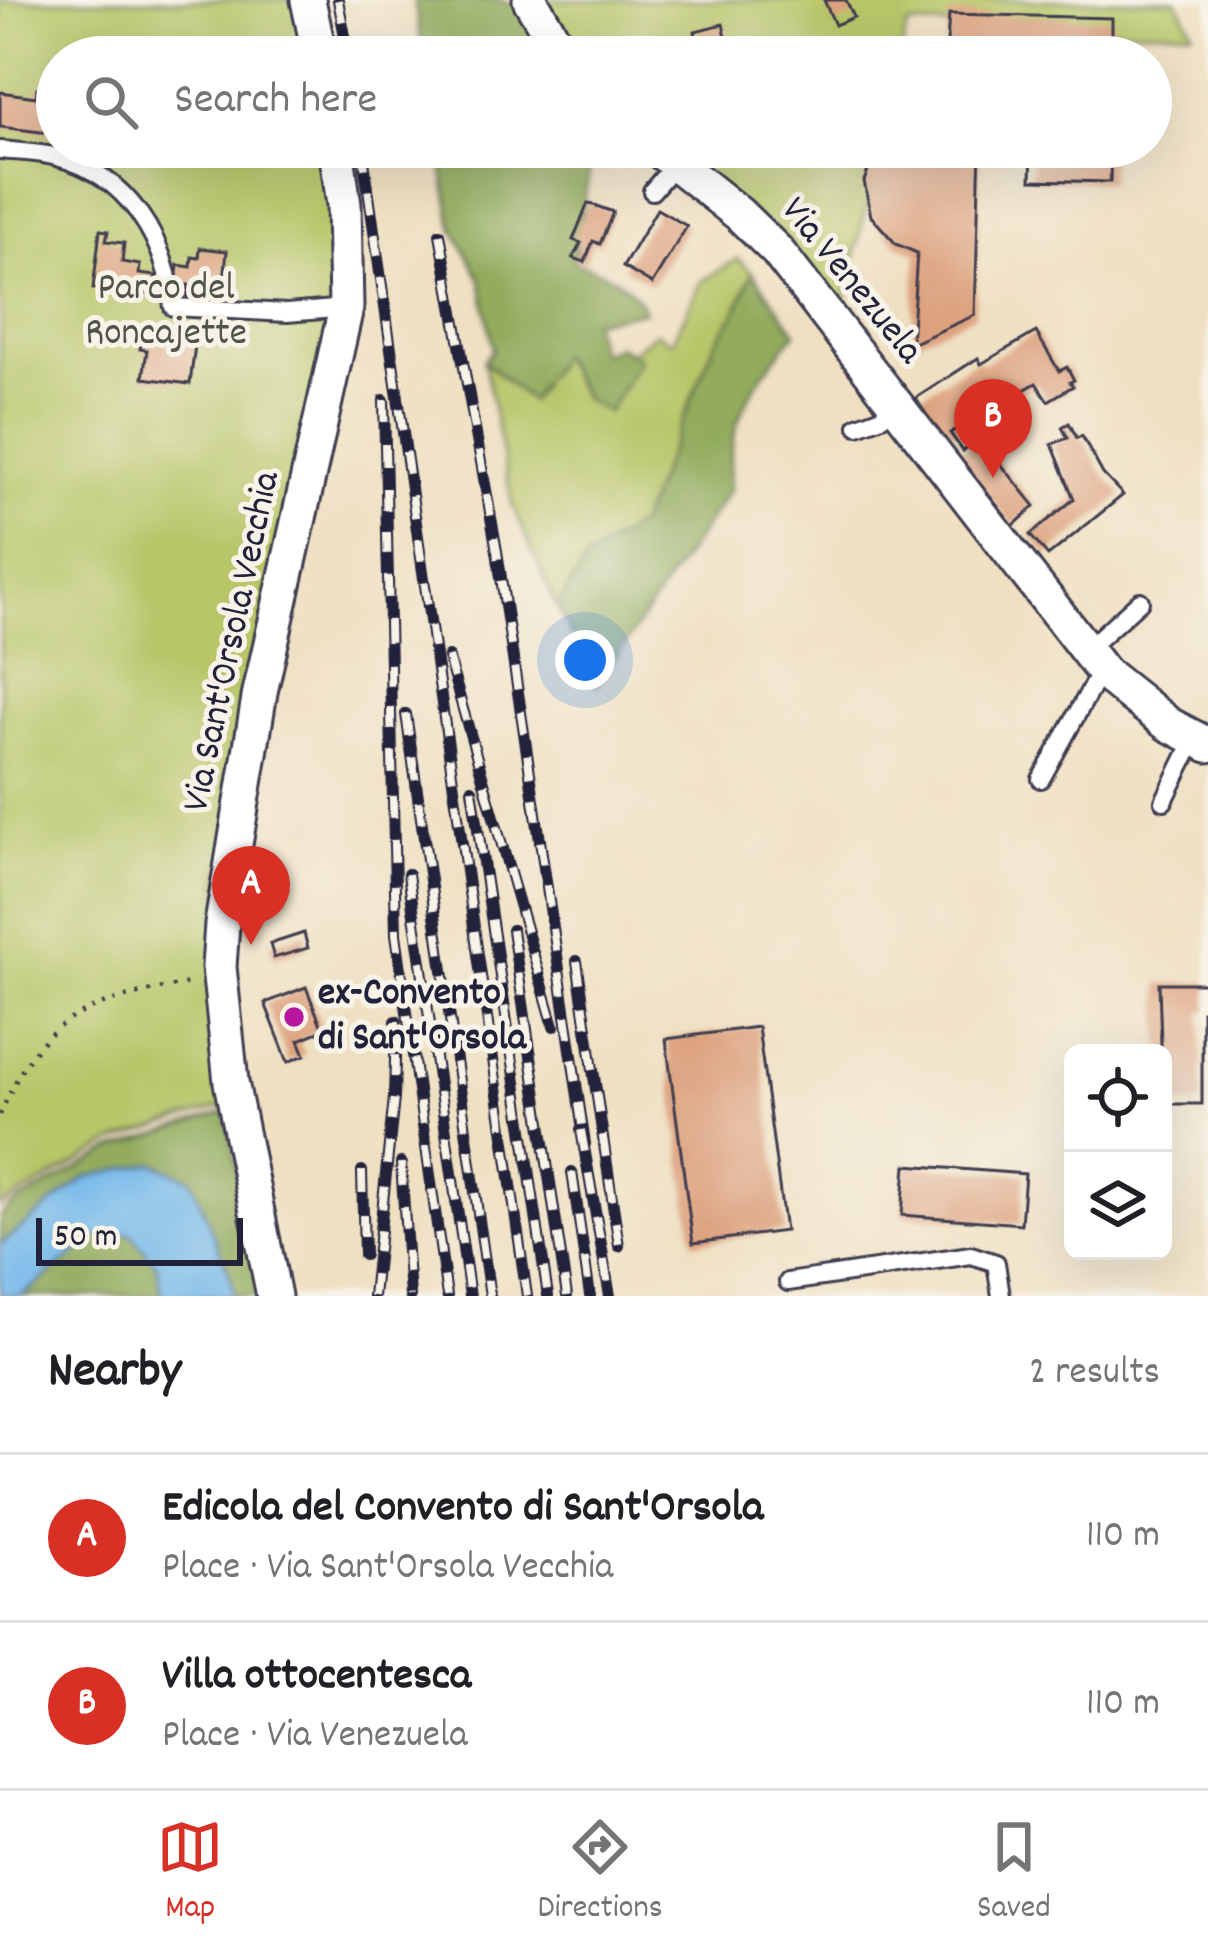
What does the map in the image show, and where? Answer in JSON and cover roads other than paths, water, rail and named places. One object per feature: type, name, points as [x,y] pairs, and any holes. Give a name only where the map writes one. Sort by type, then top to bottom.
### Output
[{"type":"street","points":[[308,0],[316,36]]},
{"type":"street","points":[[530,0],[551,36]]},
{"type":"street","name":"Via Sant'Orsola Vecchia","points":[[274,1296],[231,1082],[220,980],[222,924],[260,692],[346,308],[339,168]]},
{"type":"street","name":"Via Venezuela","points":[[680,168],[777,251],[1095,662],[1168,724],[1201,742]]},
{"type":"lane","points":[[0,150],[36,155]]},
{"type":"lane","points":[[81,168],[141,211],[170,272],[173,307],[287,314],[346,308]]},
{"type":"lane","points":[[652,191],[661,168]]},
{"type":"lane","points":[[858,426],[882,417],[892,400]]},
{"type":"lane","points":[[1041,779],[1094,683],[1095,662],[1140,601]]},
{"type":"lane","points":[[1164,801],[1201,742]]},
{"type":"lane","points":[[788,1282],[971,1255],[995,1263],[1001,1296]]},
{"type":"water","points":[[153,1163],[191,1179],[234,1296],[162,1296],[158,1267],[131,1233],[98,1236],[21,1296],[0,1296],[0,1245],[87,1177]]},
{"type":"railway","points":[[338,0],[345,36]]},
{"type":"railway","points":[[365,168],[527,1296]]},
{"type":"railway","points":[[440,234],[497,551],[585,1144]]},
{"type":"railway","points":[[384,400],[396,934],[447,1296]]},
{"type":"railway","points":[[448,657],[554,1026]]},
{"type":"railway","points":[[406,714],[490,1296]]},
{"type":"railway","points":[[472,789],[548,1296]]},
{"type":"railway","points":[[408,874],[470,1296]]},
{"type":"railway","points":[[512,930],[567,1296]]},
{"type":"railway","points":[[577,961],[619,1246]]},
{"type":"railway","points":[[373,1296],[394,1098],[396,1021]]},
{"type":"railway","points":[[581,1130],[610,1296]]},
{"type":"railway","points":[[401,1163],[410,1296]]},
{"type":"railway","points":[[362,1171],[364,1255]]},
{"type":"railway","points":[[572,1172],[590,1296]]},
{"type":"place","name":"Villa ottocentesca","points":[[993,478]]},
{"type":"place","name":"Edicola del Convento di Sant'Orsola","points":[[251,945]]},
{"type":"place","name":"ex-Convento di Sant'Orsola","points":[[294,1017]]},
{"type":"park label","name":"Parco del Roncajette","points":[[166,312]]}]
